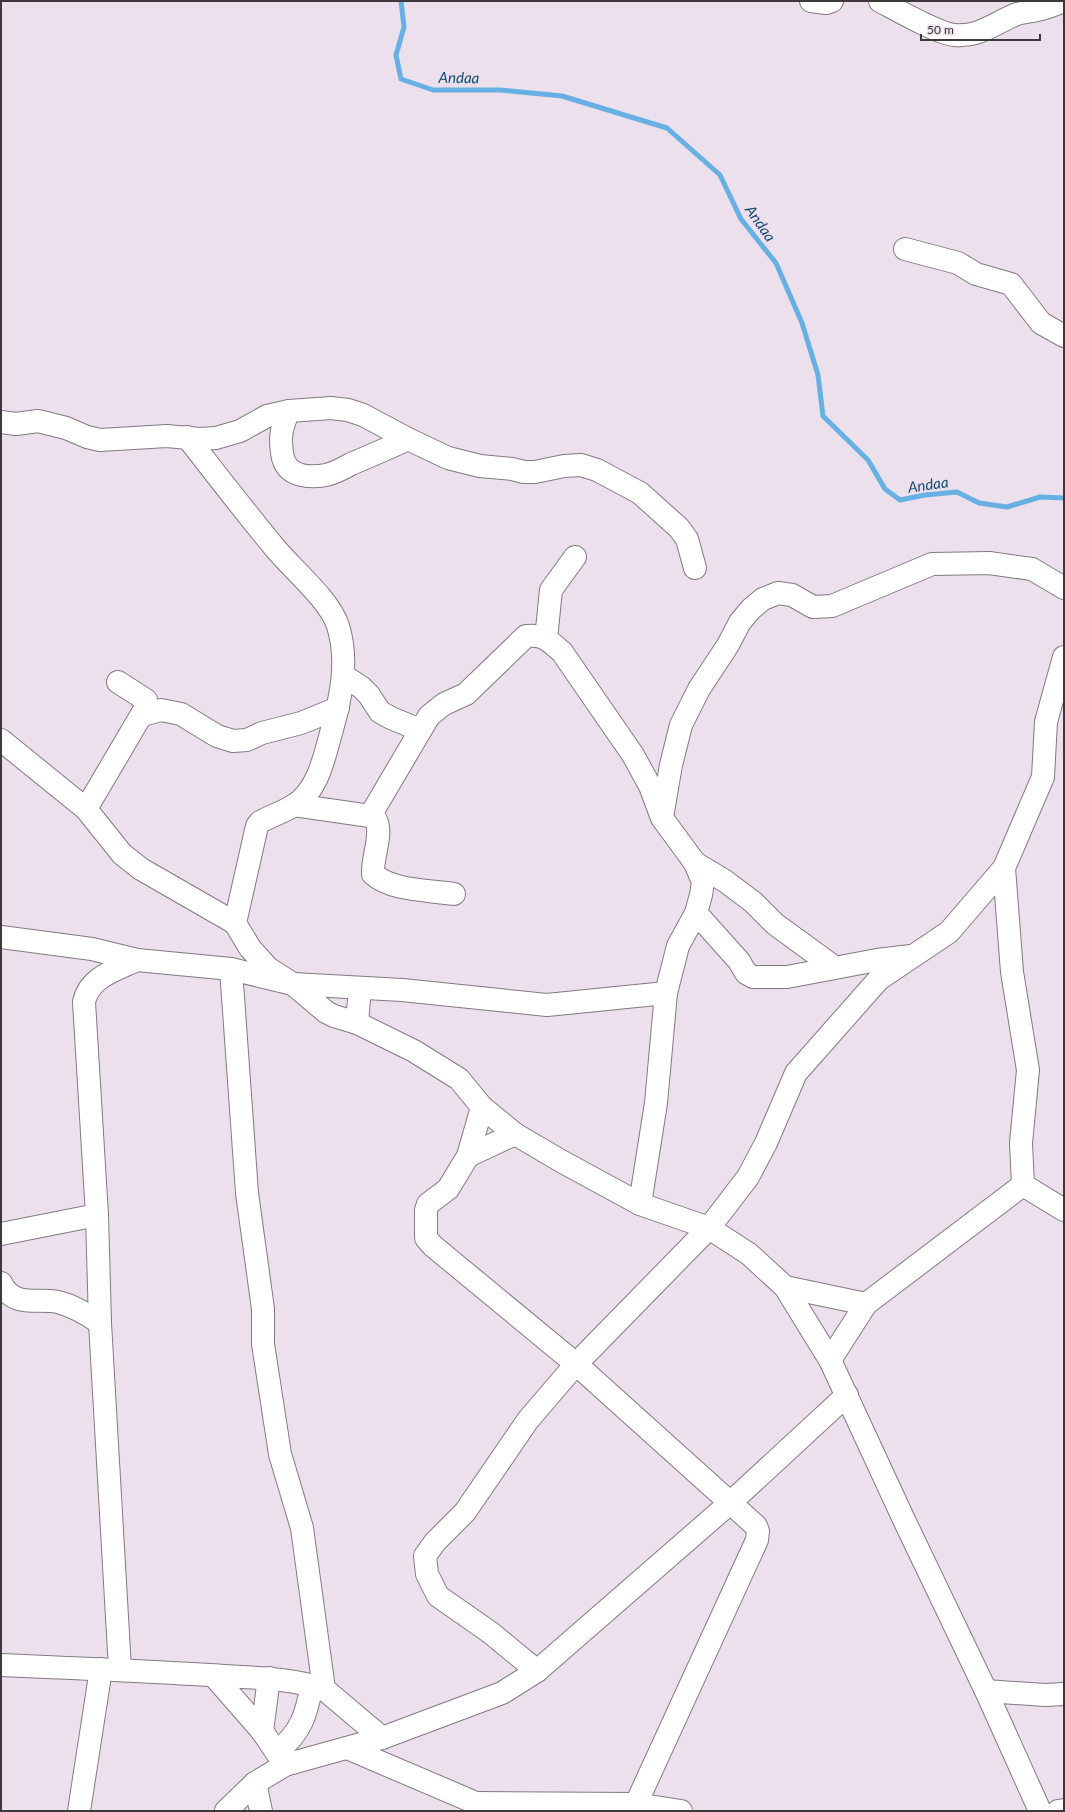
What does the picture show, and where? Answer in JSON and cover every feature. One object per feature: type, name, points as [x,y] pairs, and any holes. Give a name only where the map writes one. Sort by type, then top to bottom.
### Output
[{"type":"street","points":[[811,1],[826,3],[832,1]]},
{"type":"street","points":[[880,1],[940,30],[953,35],[965,35],[980,33],[1019,14],[1041,9],[1064,1]]},
{"type":"street","points":[[905,249],[958,263],[976,274],[1011,284],[1041,323],[1064,336]]},
{"type":"street","points":[[1,422],[16,424],[38,422],[66,428],[87,437],[100,440],[167,436],[199,439],[216,438],[240,431],[267,416],[289,411],[331,408],[348,410],[363,415],[408,440],[448,458],[497,468],[535,472],[564,466],[581,466],[598,470],[640,493],[679,528],[687,539],[695,568]]},
{"type":"street","points":[[289,411],[282,426],[280,442],[284,460],[290,471],[312,477],[328,475],[408,440]]},
{"type":"street","points":[[186,437],[276,549],[325,604],[338,625],[343,655],[344,676],[338,708],[321,770],[308,792],[294,805],[260,822],[257,826],[235,923]]},
{"type":"street","points":[[546,639],[551,590],[575,557]]},
{"type":"street","points":[[662,818],[670,766],[680,725],[699,689],[728,645],[740,622],[750,609],[763,599],[778,593],[792,595],[813,607],[832,606],[932,564],[989,563],[1032,569],[1064,588]]},
{"type":"street","points":[[370,816],[429,716],[444,704],[466,694],[526,636],[538,635],[546,639],[562,652],[634,755],[650,786],[662,818],[695,863],[703,882],[696,913],[678,946],[666,993],[656,1103],[640,1204]]},
{"type":"street","points":[[537,1671],[491,1633],[438,1596],[427,1574],[425,1556],[435,1542],[465,1512],[528,1420],[576,1364],[709,1228],[748,1177],[766,1143],[796,1073],[879,979],[949,932],[1004,868],[1042,777],[1046,722],[1064,657]]},
{"type":"street","points":[[344,676],[361,687],[369,695],[380,712],[420,730]]},
{"type":"street","points":[[86,809],[146,707],[146,700],[118,682]]},
{"type":"street","points":[[142,715],[161,710],[181,714],[217,736],[233,741],[247,740],[262,733],[301,723],[338,708]]},
{"type":"street","points":[[1,740],[86,809],[122,854],[141,869],[235,923],[250,948],[268,968],[293,984],[326,1012],[357,1023],[414,1051],[460,1079],[482,1107],[515,1134],[640,1204],[709,1228],[748,1254],[785,1287],[830,1360],[905,1522],[986,1691],[1040,1811]]},
{"type":"street","points":[[294,805],[370,816],[379,824],[372,864],[373,874],[380,880],[393,886],[454,894]]},
{"type":"street","points":[[695,863],[725,881],[753,902],[775,924],[834,967]]},
{"type":"street","points":[[1004,868],[1012,972],[1028,1070],[1021,1144],[1023,1185]]},
{"type":"street","points":[[696,913],[739,961],[746,973],[753,977],[787,977],[876,960],[914,956]]},
{"type":"street","points":[[1,937],[92,949],[137,960],[231,969],[293,984],[478,997],[547,1004],[666,993]]},
{"type":"street","points":[[92,949],[99,978]]},
{"type":"street","points":[[79,1811],[111,1669],[97,1215],[84,1002],[86,993],[99,978],[137,960]]},
{"type":"street","points":[[226,1811],[281,1758],[299,1728],[318,1687],[302,1528],[280,1454],[263,1344],[263,1309],[247,1193],[231,969]]},
{"type":"street","points":[[357,1023],[360,988]]},
{"type":"street","points":[[482,1107],[468,1156],[448,1189],[428,1204],[426,1210],[426,1238],[439,1251],[576,1364],[756,1526],[758,1531],[757,1540],[636,1804]]},
{"type":"street","points":[[468,1156],[515,1134]]},
{"type":"street","points":[[1023,1185],[1064,1210]]},
{"type":"street","points":[[830,1360],[866,1304],[1023,1185]]},
{"type":"street","points":[[1,1234],[97,1215]]},
{"type":"street","points":[[1,1283],[5,1291],[13,1298],[58,1302],[78,1309],[100,1323]]},
{"type":"street","points":[[785,1287],[866,1304]]},
{"type":"street","points":[[281,1758],[347,1748],[382,1738],[502,1693],[537,1671],[730,1503],[847,1395]]},
{"type":"street","points":[[1,1665],[111,1669],[269,1678],[318,1687],[382,1738]]},
{"type":"street","points":[[214,1676],[262,1731],[281,1758]]},
{"type":"street","points":[[262,1731],[269,1678]]},
{"type":"street","points":[[986,1691],[1045,1695],[1064,1694]]},
{"type":"street","points":[[347,1748],[481,1807],[636,1804],[681,1811]]},
{"type":"street","points":[[255,1783],[261,1811]]},
{"type":"street","points":[[1058,1811],[1064,1810]]},
{"type":"waterway","name":"Andaa","points":[[401,1],[404,27],[396,55],[401,79],[433,90],[500,90],[562,96],[667,128],[720,175],[741,219],[776,263],[802,323],[818,375],[823,416],[868,460],[885,489],[900,500],[925,495],[957,492],[979,503],[1007,507],[1040,497],[1064,498]]}]
